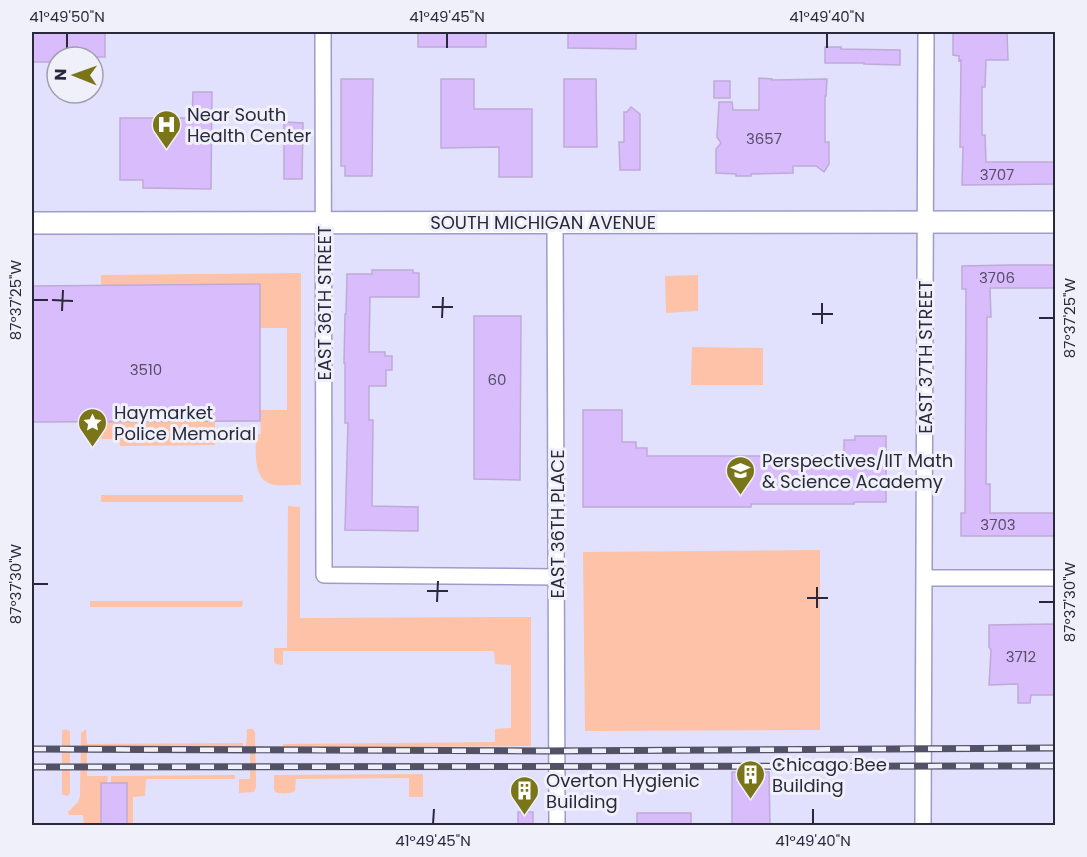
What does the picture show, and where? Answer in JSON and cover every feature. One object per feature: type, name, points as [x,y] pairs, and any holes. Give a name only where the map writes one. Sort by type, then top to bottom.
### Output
[{"type":"street","name":"EAST 36TH STREET","points":[[323,32],[324,575],[557,577]]},
{"type":"street","name":"EAST 37TH STREET","points":[[923,825],[926,32]]},
{"type":"street","name":"EAST 36TH PLACE","points":[[555,222],[557,825]]},
{"type":"street","name":"SOUTH MICHIGAN AVENUE","points":[[32,223],[1056,222]]},
{"type":"street","points":[[924,578],[1056,578]]},
{"type":"shaded area","points":[[301,273],[301,485],[275,485],[268,483],[259,472],[256,458],[256,435],[261,434],[260,410],[287,410],[287,328],[260,328],[260,284],[101,285],[101,275]]},
{"type":"shaded area","points":[[698,275],[698,311],[666,313],[665,276]]},
{"type":"shaded area","points":[[692,347],[763,348],[763,385],[691,385]]},
{"type":"shaded area","points":[[215,421],[215,445],[120,446],[119,439],[101,439],[101,422]]},
{"type":"shaded area","points":[[101,495],[243,495],[243,502],[101,502]]},
{"type":"shaded area","points":[[288,506],[300,507],[300,618],[531,617],[531,746],[283,748],[283,744],[495,742],[495,729],[511,728],[511,665],[495,664],[494,651],[283,651],[283,665],[276,664],[274,648],[287,648]]},
{"type":"shaded area","points":[[820,550],[820,730],[585,731],[583,552]]},
{"type":"shaded area","points":[[90,601],[243,601],[242,607],[90,607]]},
{"type":"shaded area","points":[[64,729],[70,731],[70,793],[68,796],[62,794],[62,731]]},
{"type":"shaded area","points":[[86,729],[87,744],[243,743],[243,748],[87,747],[87,776],[108,776],[107,783],[101,783],[101,825],[84,825],[83,815],[69,815],[68,812],[78,802],[80,796],[81,733]]},
{"type":"shaded area","points":[[247,729],[253,729],[255,732],[256,787],[254,792],[239,793],[239,779],[250,779],[250,746],[246,746]]},
{"type":"shaded area","points":[[423,774],[423,797],[409,797],[409,778],[296,779],[293,792],[280,793],[275,792],[274,789],[274,775]]},
{"type":"shaded area","points":[[235,775],[235,779],[146,779],[145,796],[133,797],[133,826],[127,825],[127,783],[111,783],[111,776]]},
{"type":"building","points":[[32,32],[105,32],[105,45],[45,45],[45,62],[32,62]]},
{"type":"building","points":[[418,32],[486,32],[486,47],[418,47]]},
{"type":"building","points":[[568,32],[636,32],[636,49],[568,48]]},
{"type":"building","points":[[1007,32],[1008,60],[986,60],[985,87],[982,87],[982,135],[985,135],[986,162],[1056,162],[1056,184],[962,185],[961,60],[959,61],[959,56],[953,55],[953,33]]},
{"type":"building","points":[[825,47],[900,50],[900,65],[825,63]]},
{"type":"building","points":[[759,78],[772,80],[827,79],[825,142],[829,142],[829,164],[824,172],[816,166],[793,166],[793,173],[736,176],[736,174],[716,173],[716,149],[721,143],[717,137],[719,102],[732,102],[733,110],[759,110]]},
{"type":"building","points":[[341,79],[373,79],[372,176],[345,176],[345,166],[341,166]]},
{"type":"building","points":[[441,79],[474,79],[474,109],[532,109],[532,177],[499,177],[499,147],[441,148]]},
{"type":"building","points":[[564,79],[596,79],[597,147],[564,147]]},
{"type":"building","points":[[714,81],[730,81],[730,98],[714,98]]},
{"type":"building","name":"Near South Health Center","points":[[193,92],[212,92],[211,189],[143,188],[143,180],[120,180],[120,118],[192,118]]},
{"type":"building","points":[[631,107],[640,114],[640,170],[620,170],[619,142],[624,142],[624,112]]},
{"type":"building","points":[[284,122],[303,123],[302,179],[284,179]]},
{"type":"building","points":[[1056,265],[1056,288],[990,288],[991,317],[987,317],[986,484],[990,484],[990,513],[1056,513],[1056,536],[961,536],[961,513],[965,513],[966,289],[962,289],[962,266]]},
{"type":"building","points":[[372,270],[413,270],[413,273],[419,273],[419,297],[370,297],[369,352],[385,352],[385,356],[392,356],[392,370],[386,370],[386,386],[369,386],[369,420],[373,420],[372,506],[418,507],[418,531],[345,530],[348,423],[345,423],[344,363],[347,274],[372,274]]},
{"type":"building","points":[[260,284],[260,421],[32,422],[32,286]]},
{"type":"building","points":[[474,316],[521,316],[520,480],[474,479]]},
{"type":"building","points":[[583,410],[622,410],[622,442],[636,442],[636,448],[647,448],[647,456],[844,456],[844,440],[855,440],[855,436],[886,436],[886,502],[751,504],[751,507],[583,507]]},
{"type":"building","points":[[1056,624],[1056,695],[1031,695],[1030,703],[1018,703],[1018,684],[989,685],[991,650],[989,625]]},
{"type":"building","name":"Chicago Bee Building","points":[[732,772],[769,772],[770,825],[732,825]]},
{"type":"building","points":[[101,783],[127,783],[127,825],[101,825]]},
{"type":"building","points":[[518,812],[533,812],[533,825],[518,825]]},
{"type":"building","points":[[637,813],[691,813],[691,825],[637,825]]},
{"type":"railway","points":[[32,749],[544,751],[1056,748]]},
{"type":"railway","points":[[32,767],[1056,766]]},
{"type":"place","name":"Near South Health Center","points":[[166,150]]},
{"type":"place","name":"Haymarket Police Memorial","points":[[93,448]]},
{"type":"place","name":"Perspectives/IIT Math & Science Academy","points":[[741,496]]},
{"type":"place","name":"Chicago Bee Building","points":[[751,800]]},
{"type":"place","name":"Overton Hygienic Building","points":[[525,816]]}]
